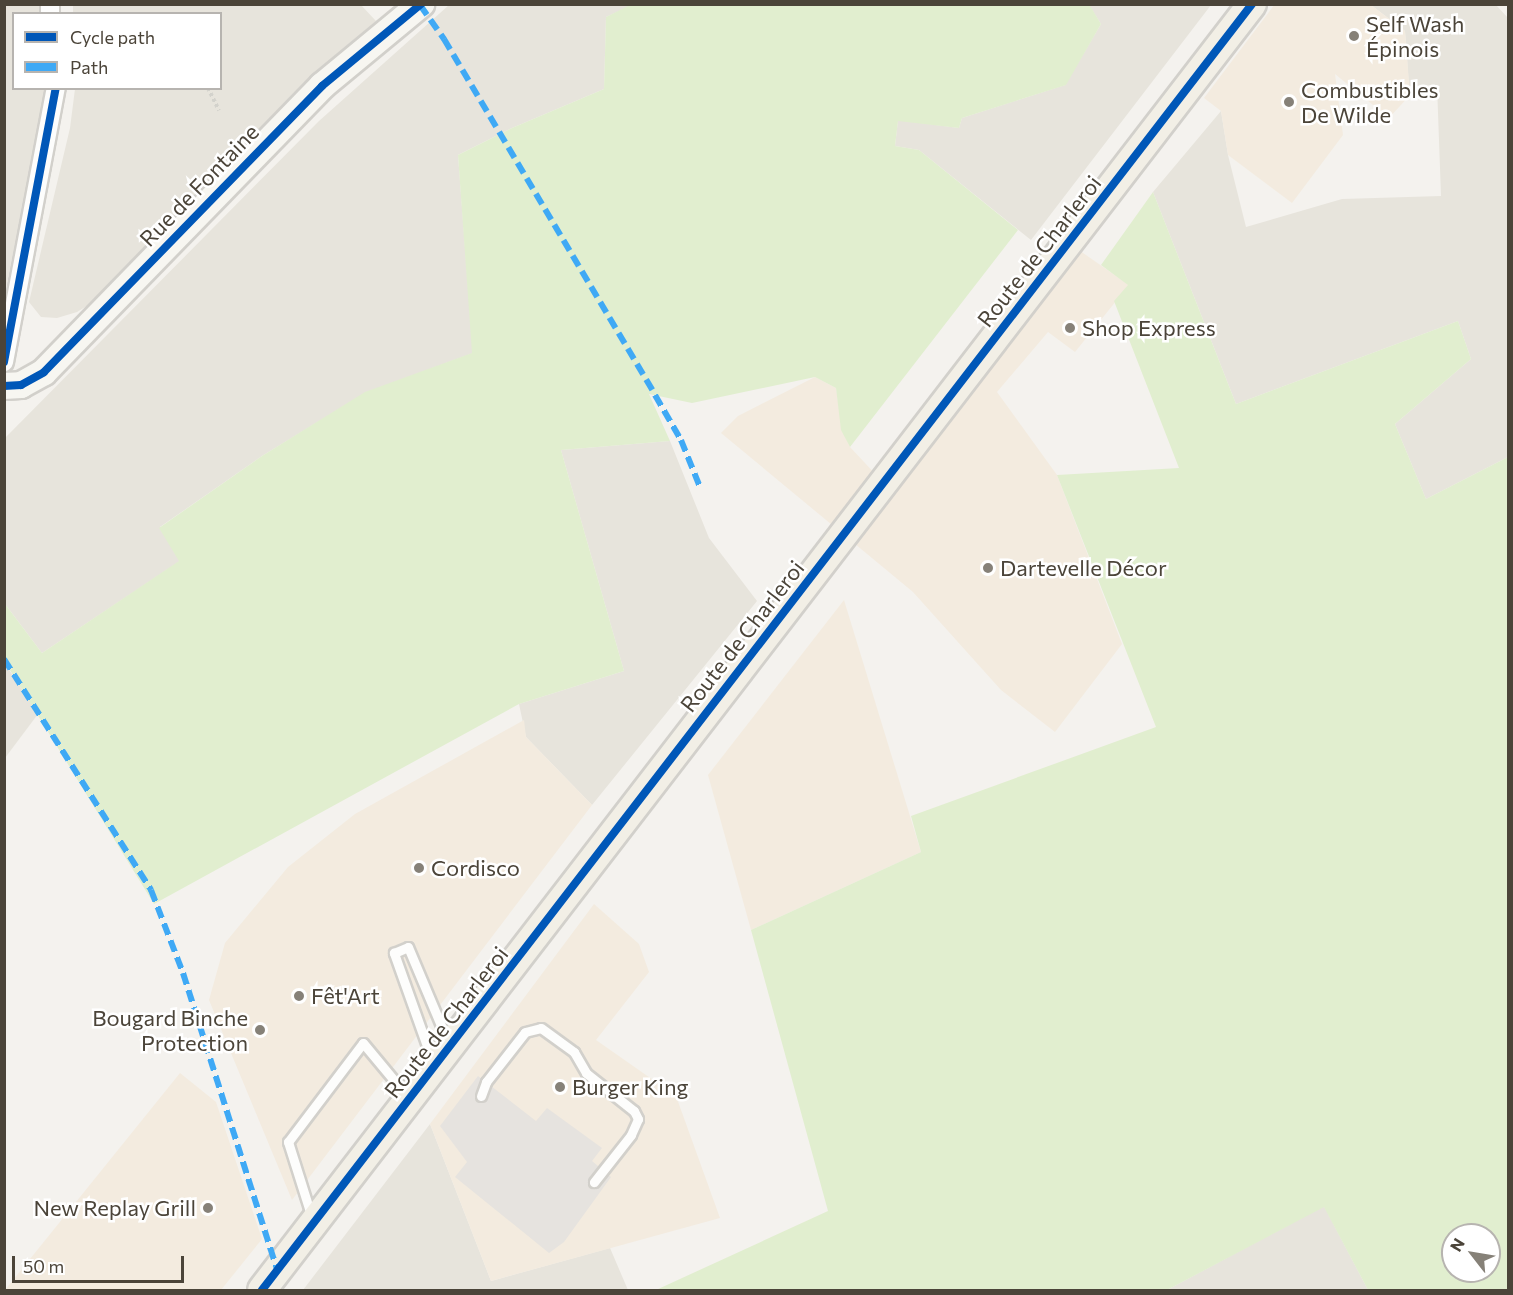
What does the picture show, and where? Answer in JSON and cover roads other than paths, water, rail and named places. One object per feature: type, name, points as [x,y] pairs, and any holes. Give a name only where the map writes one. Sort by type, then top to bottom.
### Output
[{"type":"main road","name":"Route de Charleroi","points":[[262,1290],[1252,4]]},
{"type":"street","name":"Rue de Fontaine","points":[[4,386],[21,385],[44,372],[322,86],[421,4]]},
{"type":"street","points":[[4,362],[56,90]]},
{"type":"lane","points":[[408,947],[442,1056],[394,953],[408,947]]},
{"type":"lane","points":[[481,1096],[486,1082],[525,1032],[541,1028],[574,1052],[586,1073],[634,1111],[638,1119],[631,1135],[594,1182]]},
{"type":"lane","points":[[314,1224],[288,1142],[363,1043],[409,1099]]},
{"type":"place","name":"Self Wash Épinois","points":[[1354,36]]},
{"type":"place","name":"Combustibles De Wilde","points":[[1289,102]]},
{"type":"place","name":"Shop Express","points":[[1070,328]]},
{"type":"place","name":"Dartevelle Décor","points":[[988,568]]},
{"type":"place","name":"Cordisco","points":[[419,868]]},
{"type":"place","name":"Fêt'Art","points":[[299,996]]},
{"type":"place","name":"Bougard Binche Protection","points":[[260,1030]]},
{"type":"place","name":"Burger King","points":[[560,1087]]},
{"type":"place","name":"New Replay Grill","points":[[208,1208]]}]
